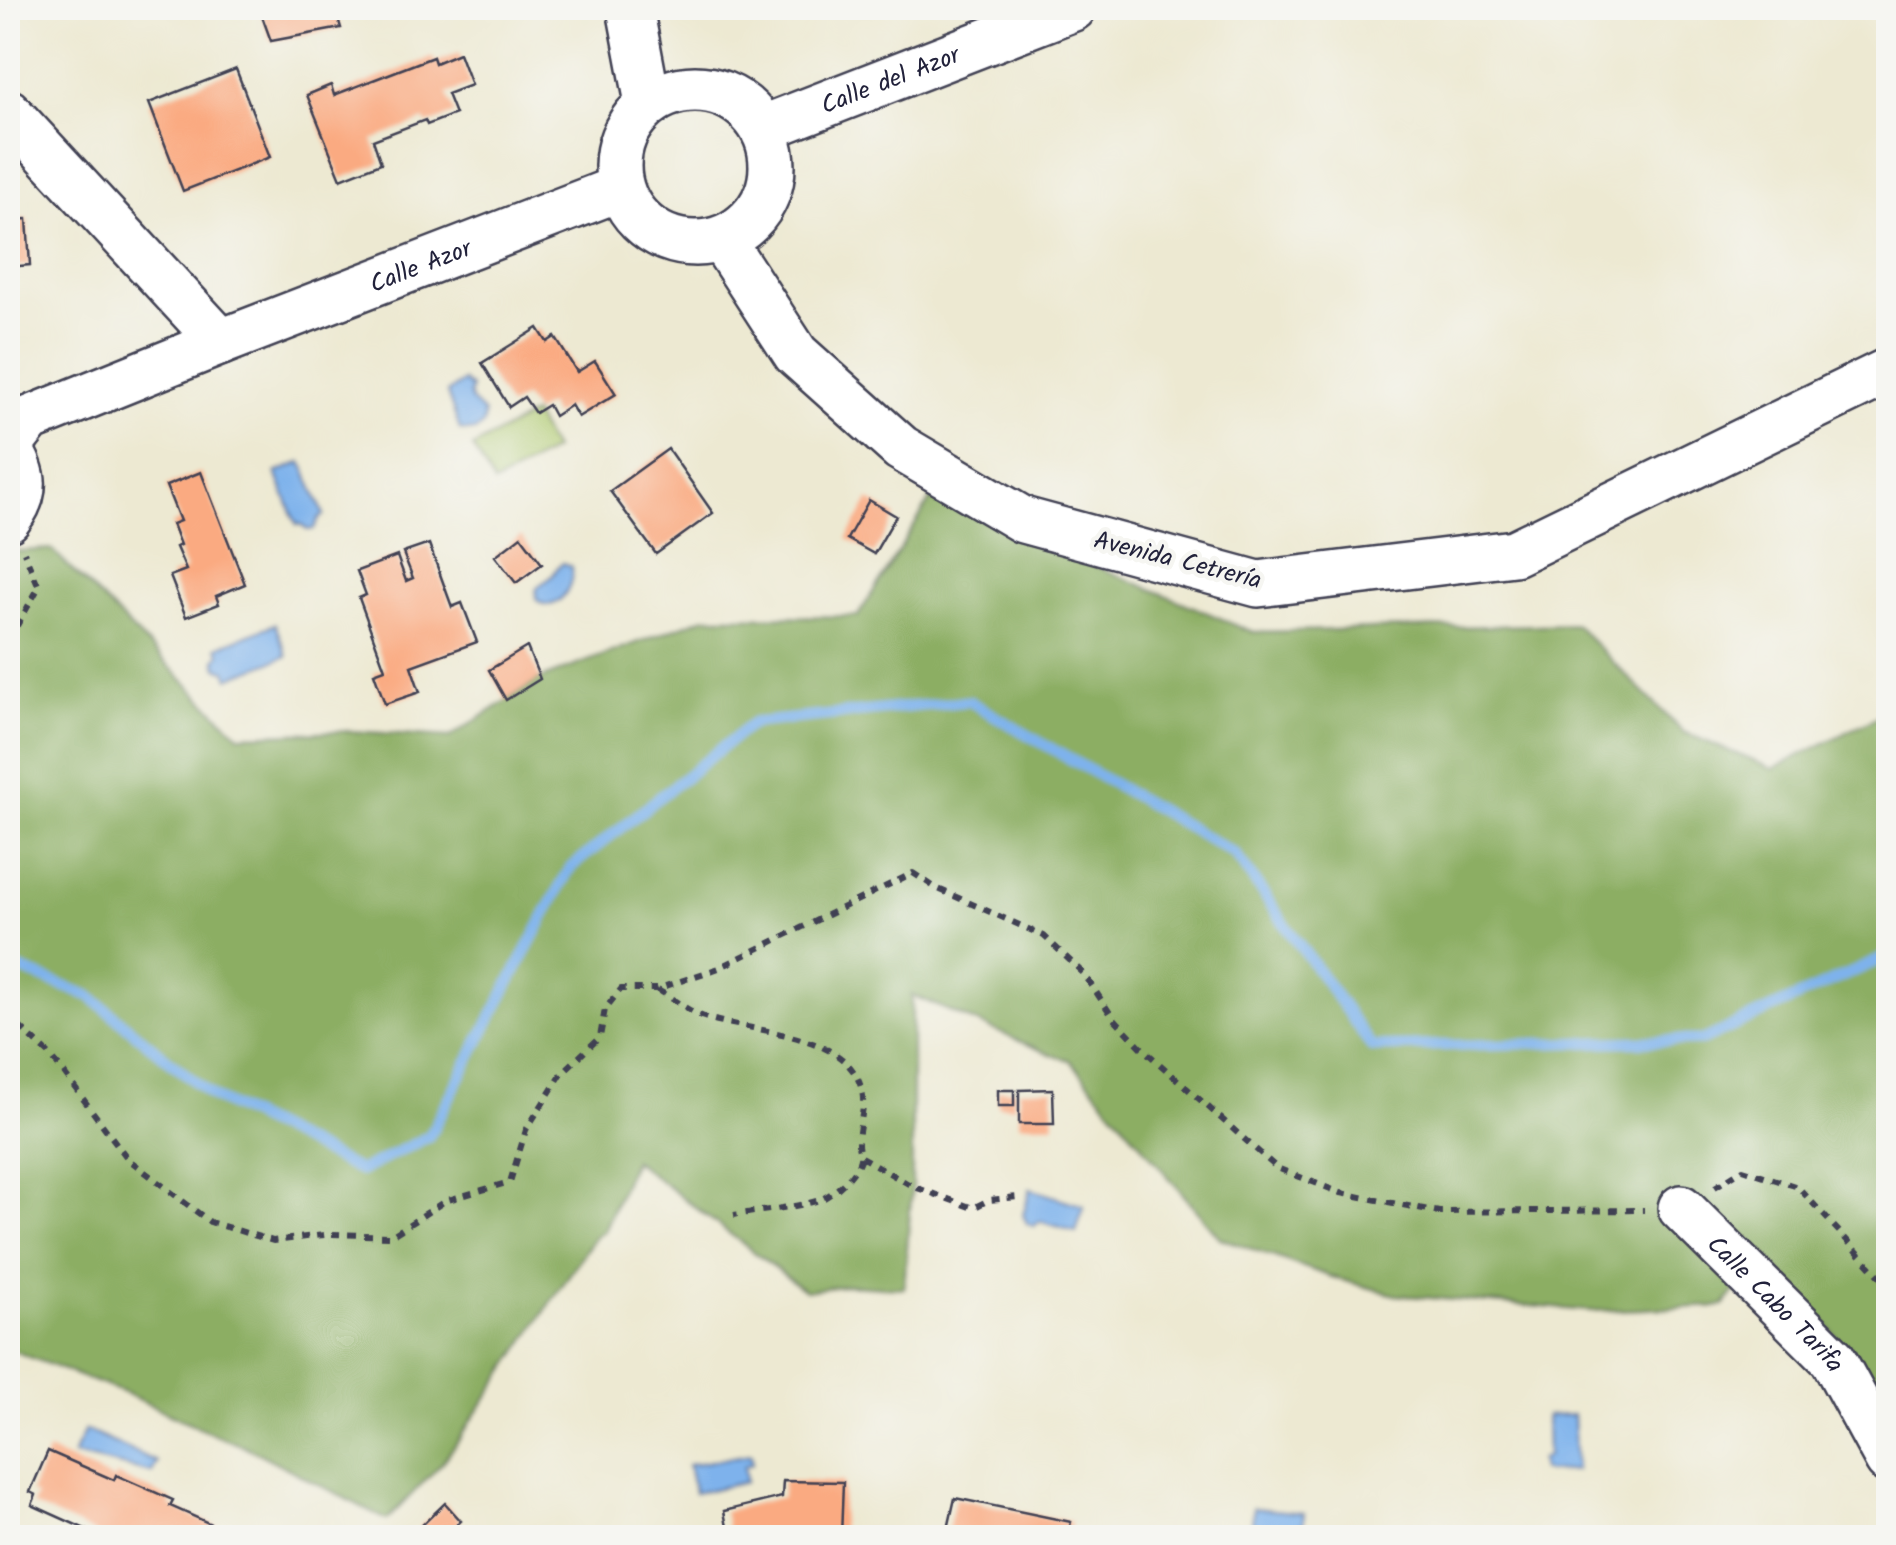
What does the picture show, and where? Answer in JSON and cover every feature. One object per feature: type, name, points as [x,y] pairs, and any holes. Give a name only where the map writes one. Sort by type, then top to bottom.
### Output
[{"type":"street","points":[[630,8],[648,103]]},
{"type":"street","name":"Calle del Azor","points":[[764,128],[1073,8]]},
{"type":"street","points":[[678,89],[711,89],[742,102],[764,128],[774,160],[769,193],[750,222],[722,240],[691,244],[660,236],[634,216],[620,188],[618,156],[628,127],[648,103],[678,89]]},
{"type":"street","points":[[8,112],[221,342]]},
{"type":"street","name":"Calle Azor","points":[[8,518],[20,501],[23,482],[8,447],[30,419],[620,188]]},
{"type":"street","name":"Avenida Cetrería","points":[[722,240],[796,354],[901,448],[1024,520],[1258,584],[1514,553],[1888,371]]},
{"type":"street","name":"Calle Cabo Tarifa","points":[[1682,1208],[1833,1360],[1888,1460]]},
{"type":"path","points":[[8,518],[39,586],[8,638]]},
{"type":"path","points":[[8,1016],[51,1056],[128,1159],[210,1222],[272,1240],[332,1234],[392,1236],[445,1201],[510,1182],[526,1130],[562,1072],[600,1036],[605,1009],[621,989],[657,989],[719,968],[913,873],[936,888],[1044,936],[1084,974],[1112,1016],[1145,1052],[1277,1168],[1341,1193],[1440,1212],[1682,1208],[1744,1169],[1798,1187],[1888,1285]]},
{"type":"path","points":[[657,989],[701,1016],[781,1034],[841,1056],[863,1092],[858,1144],[861,1157],[854,1172],[823,1198],[734,1215]]},
{"type":"path","points":[[861,1157],[912,1186],[973,1208],[989,1200],[1018,1196]]},
{"type":"green space","points":[[533,414],[553,450],[494,484],[473,447]]},
{"type":"green space","points":[[932,497],[1253,632],[1575,624],[1683,732],[1773,769],[1888,711],[1888,1413],[1831,1330],[1762,1255],[1724,1306],[1591,1311],[1395,1295],[1220,1238],[1070,1060],[912,995],[912,1186],[904,1288],[848,1285],[805,1291],[633,1160],[604,1231],[594,1238],[456,1444],[387,1520],[244,1446],[127,1394],[8,1349],[8,552],[51,549],[239,735],[349,731],[450,737],[540,679],[705,617],[858,616]]},
{"type":"water","points":[[463,381],[471,388],[471,400],[484,414],[483,425],[475,431],[460,430],[447,393]]},
{"type":"water","points":[[302,462],[324,515],[314,529],[307,530],[297,525],[276,473]]},
{"type":"water","points":[[563,563],[572,567],[567,590],[557,602],[543,604],[536,599],[537,588]]},
{"type":"water","points":[[275,624],[287,656],[229,678],[226,670],[218,668],[217,647]]},
{"type":"water","points":[[1030,1189],[1084,1206],[1076,1232],[1040,1221],[1034,1226],[1027,1223],[1023,1215]]},
{"type":"water","points":[[1573,1415],[1576,1470],[1541,1470],[1540,1460],[1547,1456],[1546,1416]]},
{"type":"water","points":[[85,1430],[157,1462],[152,1473],[73,1455]]},
{"type":"water","points":[[751,1454],[752,1464],[744,1466],[746,1482],[694,1493],[688,1465]]},
{"type":"water","points":[[1253,1508],[1304,1513],[1302,1534],[1252,1529]]},
{"type":"building","points":[[259,8],[335,8],[341,28],[271,41]]},
{"type":"building","points":[[459,53],[471,85],[447,94],[455,114],[427,125],[425,120],[373,140],[381,163],[341,179],[307,95],[331,85],[334,95],[433,57],[435,63]]},
{"type":"building","points":[[236,69],[270,157],[183,191],[149,103]]},
{"type":"building","points":[[27,219],[30,265],[8,267],[8,220]]},
{"type":"building","points":[[538,328],[547,342],[555,337],[577,372],[595,361],[616,394],[578,417],[571,405],[554,416],[548,405],[535,413],[524,397],[509,407],[482,363]]},
{"type":"building","points":[[668,449],[713,513],[656,554],[610,491]]},
{"type":"building","points":[[201,472],[245,584],[216,596],[219,604],[186,617],[170,576],[186,570],[172,524],[180,521],[166,486]]},
{"type":"building","points":[[869,500],[896,516],[874,554],[847,539]]},
{"type":"building","points":[[521,536],[542,564],[516,583],[495,556]]},
{"type":"building","points":[[429,544],[452,607],[462,603],[477,642],[411,666],[420,692],[385,704],[374,673],[385,669],[359,598],[366,595],[357,571],[397,556],[406,581],[413,578],[403,553]]},
{"type":"building","points":[[527,647],[540,679],[506,700],[489,670]]},
{"type":"building","points":[[1053,1089],[1054,1124],[1019,1124],[1019,1090]]},
{"type":"building","points":[[998,1090],[1014,1090],[1014,1106],[998,1106]]},
{"type":"building","points":[[48,1451],[173,1500],[170,1506],[240,1537],[260,1527],[265,1538],[105,1538],[32,1505],[36,1495],[30,1492]]},
{"type":"building","points":[[783,1481],[843,1482],[841,1538],[729,1538],[724,1511],[782,1497]]},
{"type":"building","points":[[955,1498],[1071,1522],[1067,1538],[946,1538]]},
{"type":"building","points":[[445,1503],[461,1521],[443,1538],[429,1538],[420,1527]]},
{"type":"waterway","points":[[8,965],[90,996],[215,1098],[360,1171],[429,1136],[570,868],[753,723],[969,701],[1235,854],[1372,1047],[1703,1040],[1888,956]]}]
